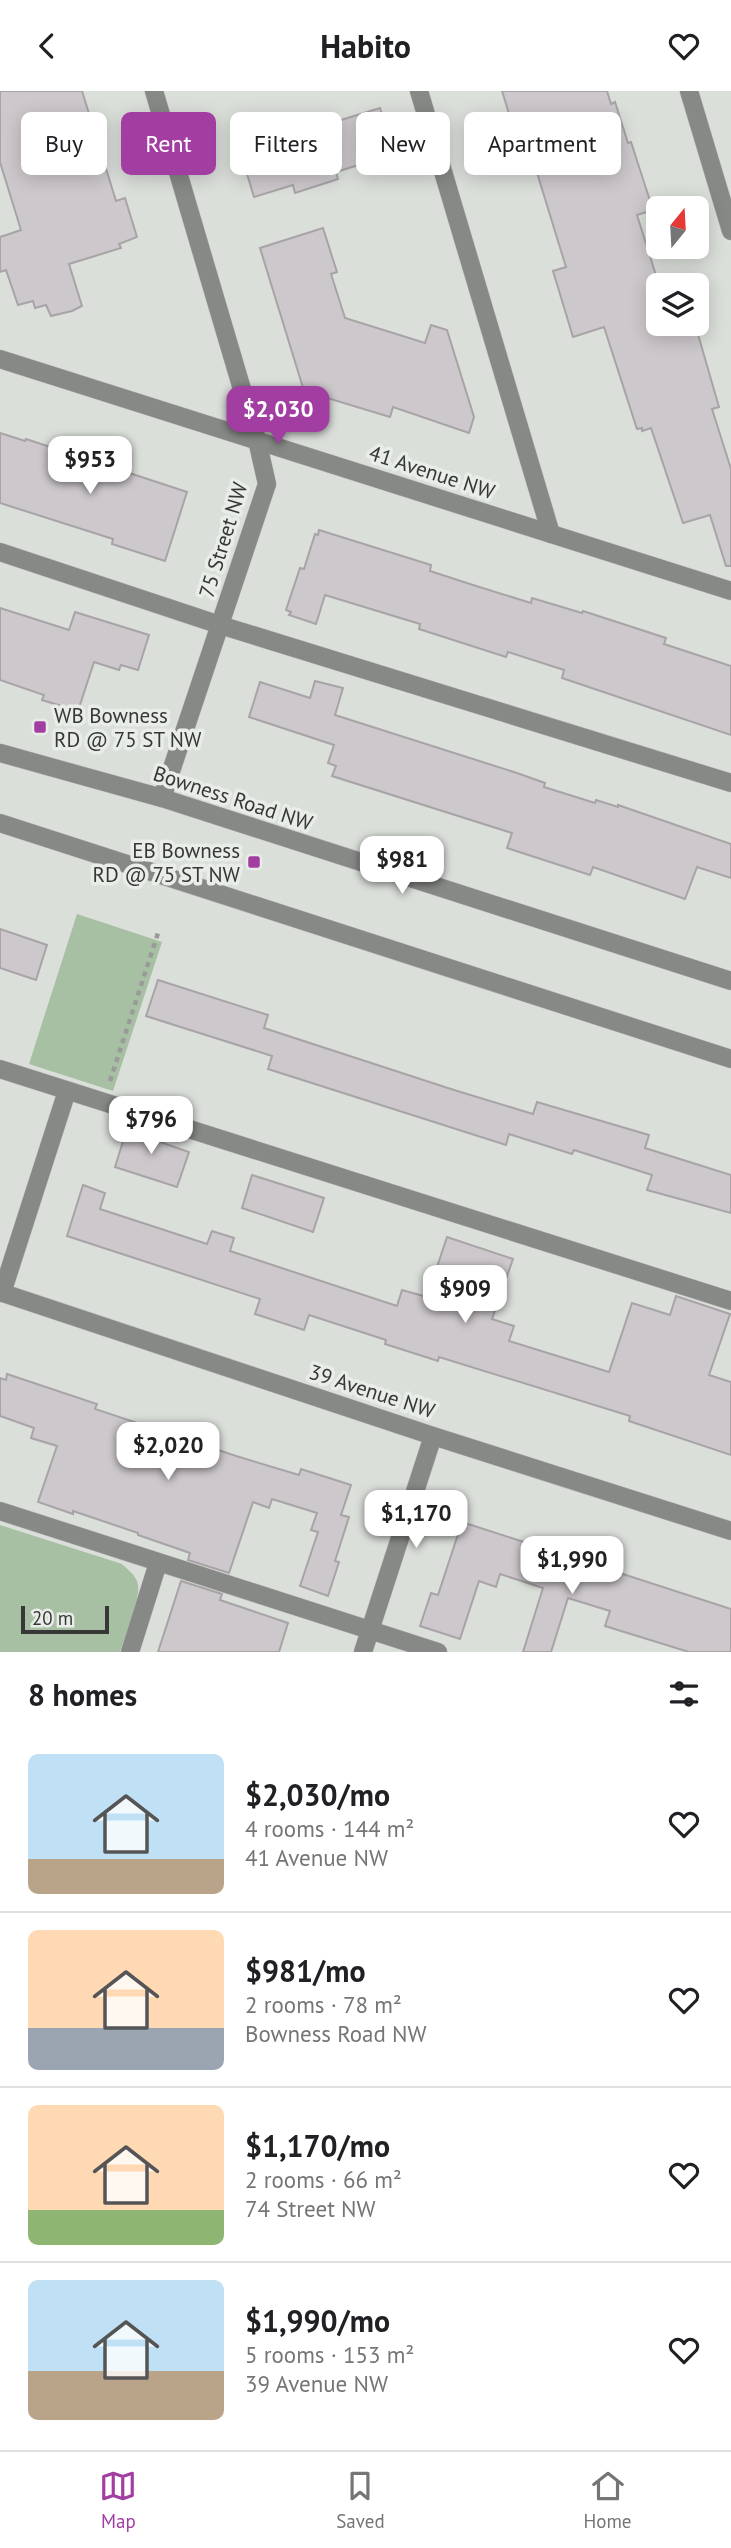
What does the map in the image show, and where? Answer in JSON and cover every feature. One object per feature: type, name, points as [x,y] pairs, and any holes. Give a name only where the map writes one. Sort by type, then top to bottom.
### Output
[{"type":"street","name":"75 Street NW","points":[[154,91],[257,440],[267,484],[162,798]]},
{"type":"street","points":[[419,91],[551,534]]},
{"type":"street","points":[[696,93],[731,231]]},
{"type":"street","name":"41 Avenue NW","points":[[0,359],[731,590]]},
{"type":"street","points":[[0,552],[220,625],[731,783]]},
{"type":"street","name":"Bowness Road NW","points":[[0,753],[162,798],[731,981]]},
{"type":"street","points":[[0,823],[731,1059]]},
{"type":"street","points":[[0,1069],[731,1301]]},
{"type":"street","points":[[1,1293],[67,1091]]},
{"type":"street","name":"39 Avenue NW","points":[[1,1293],[731,1531]]},
{"type":"street","points":[[363,1652],[433,1436]]},
{"type":"street","points":[[0,1511],[438,1652]]},
{"type":"street","points":[[130,1652],[158,1563]]},
{"type":"path","points":[[103,1102],[159,930]]},
{"type":"green space","points":[[77,914],[162,942],[113,1091],[29,1064]]},
{"type":"green space","points":[[0,1525],[122,1564],[132,1574],[137,1581],[138,1596],[120,1652],[0,1652]]},
{"type":"building","points":[[0,91],[82,91],[88,112],[21,112],[21,175],[107,175],[107,172],[116,201],[125,198],[137,237],[119,244],[121,248],[69,264],[82,306],[51,316],[46,305],[35,308],[33,301],[18,305],[6,270],[0,272],[0,237],[21,230],[0,162]]},
{"type":"building","points":[[502,91],[607,91],[611,104],[615,102],[618,112],[509,112]]},
{"type":"building","points":[[356,115],[356,166],[342,170],[342,120]]},
{"type":"building","points":[[621,121],[628,143],[631,142],[648,196],[646,196],[646,212],[637,215],[646,244],[646,259],[651,259],[655,273],[646,273],[646,336],[698,336],[719,407],[712,409],[731,469],[731,566],[726,566],[710,515],[683,523],[651,428],[642,431],[642,428],[637,429],[604,327],[573,337],[553,271],[566,267],[538,175],[621,175]]},
{"type":"building","points":[[247,175],[337,175],[338,179],[295,193],[293,185],[254,197]]},
{"type":"building","points":[[323,228],[337,272],[331,274],[345,318],[425,343],[431,325],[447,330],[474,417],[469,433],[393,407],[390,417],[304,391],[260,248]]},
{"type":"building","points":[[0,433],[25,441],[26,439],[187,492],[165,561],[112,544],[113,539],[0,503]]},
{"type":"building","points":[[319,530],[431,565],[430,571],[473,585],[531,603],[532,598],[582,613],[583,611],[666,638],[664,644],[731,666],[731,735],[562,678],[564,670],[508,652],[506,657],[419,629],[420,624],[325,595],[316,624],[289,615],[291,612],[286,610],[300,568],[304,569],[315,534],[318,535]]},
{"type":"building","points":[[0,608],[69,630],[75,612],[149,635],[138,670],[121,665],[119,670],[94,662],[78,711],[42,700],[44,695],[0,680]]},
{"type":"building","points":[[315,681],[343,688],[335,715],[517,773],[545,783],[544,787],[595,803],[596,800],[618,805],[731,844],[731,878],[697,867],[685,899],[593,867],[590,875],[507,848],[512,833],[332,776],[336,766],[328,763],[334,745],[249,717],[260,682],[310,698]]},
{"type":"building","points":[[0,929],[47,945],[36,980],[0,968]]},
{"type":"building","points":[[158,980],[268,1015],[264,1028],[454,1090],[533,1114],[537,1102],[649,1135],[645,1148],[731,1175],[731,1213],[647,1190],[652,1175],[574,1150],[572,1154],[509,1134],[506,1145],[268,1069],[272,1056],[146,1016]]},
{"type":"building","points":[[129,1122],[163,1133],[160,1142],[189,1152],[177,1187],[115,1167]]},
{"type":"building","points":[[252,1175],[324,1198],[313,1232],[242,1208]]},
{"type":"building","points":[[83,1185],[105,1193],[100,1209],[207,1244],[212,1231],[234,1238],[230,1251],[397,1306],[402,1290],[427,1297],[447,1237],[513,1259],[492,1319],[514,1326],[509,1341],[609,1372],[632,1303],[670,1315],[676,1296],[730,1314],[709,1375],[731,1382],[731,1455],[629,1421],[630,1416],[439,1357],[438,1361],[385,1344],[386,1340],[309,1315],[304,1330],[255,1314],[260,1299],[67,1236]]},
{"type":"building","points":[[7,1374],[97,1404],[95,1409],[236,1456],[299,1475],[301,1469],[351,1485],[341,1515],[349,1517],[335,1561],[339,1562],[328,1596],[300,1586],[318,1532],[311,1530],[317,1513],[272,1499],[269,1508],[253,1502],[229,1573],[188,1560],[190,1553],[138,1533],[38,1502],[57,1446],[31,1438],[34,1428],[0,1416],[0,1378],[6,1380]]},
{"type":"building","points":[[462,1522],[731,1609],[731,1652],[689,1652],[605,1626],[610,1611],[568,1598],[551,1652],[523,1652],[543,1588],[500,1574],[496,1587],[479,1581],[460,1639],[420,1626],[431,1593],[438,1595]]},
{"type":"building","points":[[181,1581],[222,1594],[220,1600],[288,1623],[279,1652],[158,1652]]},
{"type":"place","name":"WB Bowness RD @ 75 ST NW","points":[[40,727]]},
{"type":"place","name":"EB Bowness RD @ 75 ST NW","points":[[254,862]]}]
